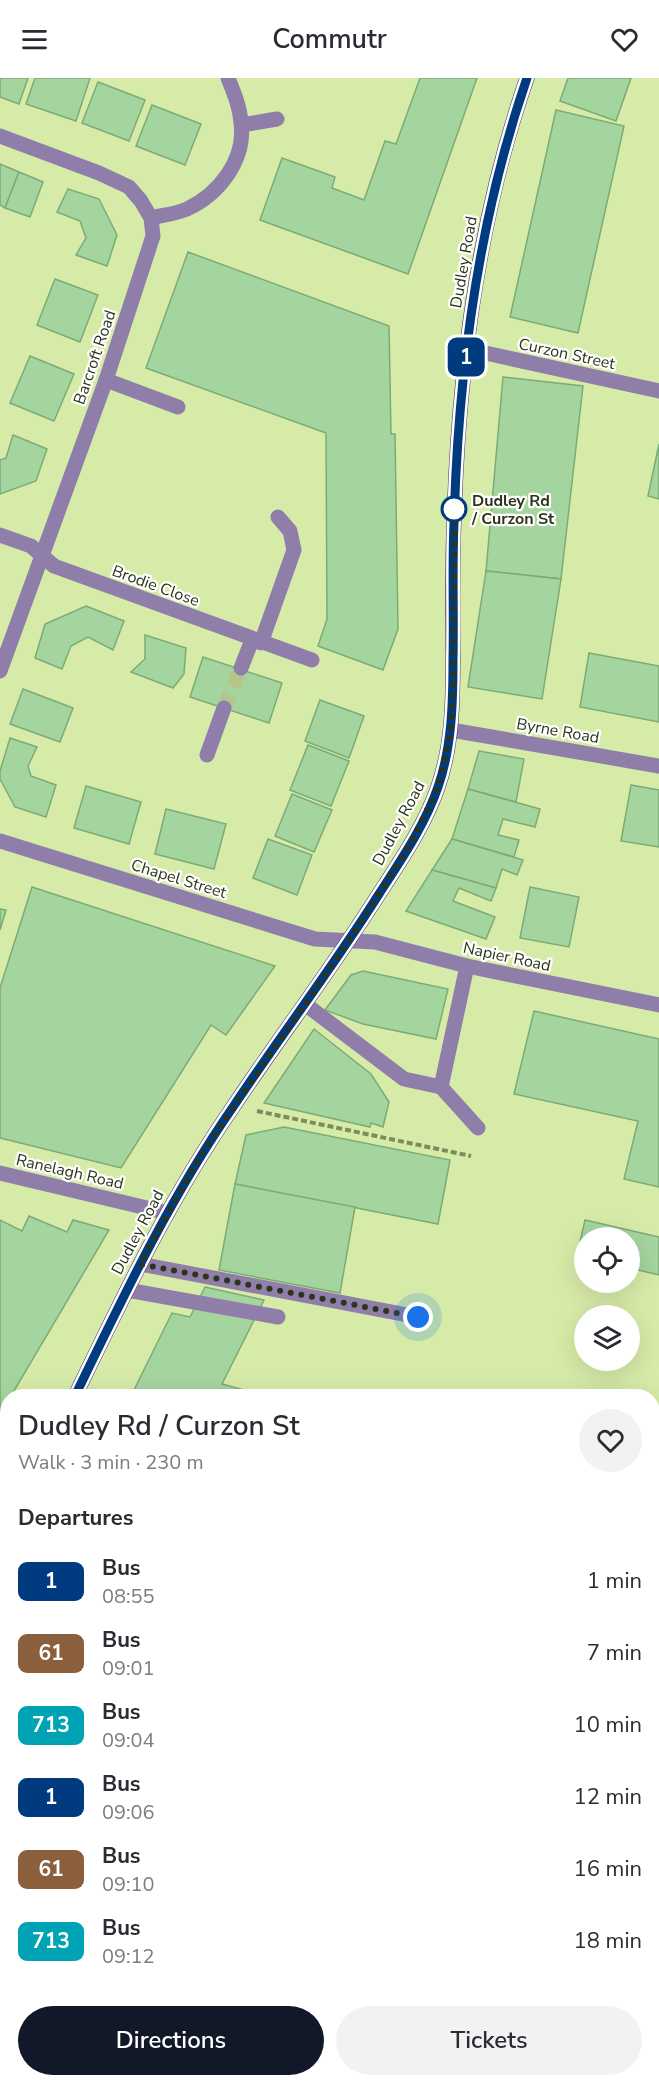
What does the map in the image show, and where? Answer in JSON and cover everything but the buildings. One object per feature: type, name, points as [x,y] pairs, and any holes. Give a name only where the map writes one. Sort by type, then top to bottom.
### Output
[{"type":"main road","name":"Dudley Road","points":[[78,1389],[126,1290],[202,1153],[349,941],[412,841],[428,812],[438,787],[451,730],[454,524],[466,350],[483,248],[501,164],[527,78]]},
{"type":"street","points":[[0,136],[99,173],[129,187],[151,218],[185,210],[204,201],[219,187],[233,167],[240,146],[242,125],[228,78]]},
{"type":"street","points":[[242,125],[276,119]]},
{"type":"street","name":"Barcroft Road","points":[[0,671],[106,380],[153,236],[151,218]]},
{"type":"street","name":"Curzon Street","points":[[466,350],[659,392]]},
{"type":"street","points":[[106,380],[178,407]]},
{"type":"street","points":[[241,668],[256,641],[294,550],[290,531],[278,517]]},
{"type":"street","name":"Brodie Close","points":[[0,535],[31,546],[54,566],[312,660]]},
{"type":"street","points":[[207,755],[224,708]]},
{"type":"street","name":"Byrne Road","points":[[451,730],[659,766]]},
{"type":"street","name":"Chapel Street","points":[[0,842],[315,939],[349,941]]},
{"type":"street","name":"Napier Road","points":[[349,941],[375,942],[467,966],[659,1005]]},
{"type":"street","points":[[441,1087],[467,966]]},
{"type":"street","points":[[305,1004],[404,1079],[441,1087],[478,1128]]},
{"type":"street","name":"Ranelagh Road","points":[[0,1173],[168,1213]]},
{"type":"street","points":[[140,1264],[418,1317]]},
{"type":"street","points":[[126,1290],[278,1317]]},
{"type":"path","points":[[233,1106],[471,1156]]},
{"type":"tunnel","points":[[224,708],[241,668]]},
{"type":"bus line","name":"1","points":[[78,1389],[126,1290],[202,1153],[349,941],[412,841],[428,812],[438,787],[451,730],[454,524],[466,350],[483,248],[501,164],[527,78]]},
{"type":"place","name":"Dudley Rd / Curzon St","points":[[454,509]]},
{"type":"route","points":[[418,1317],[140,1264],[202,1153],[349,941],[428,812],[438,787],[451,730],[455,503],[454,509]]}]
